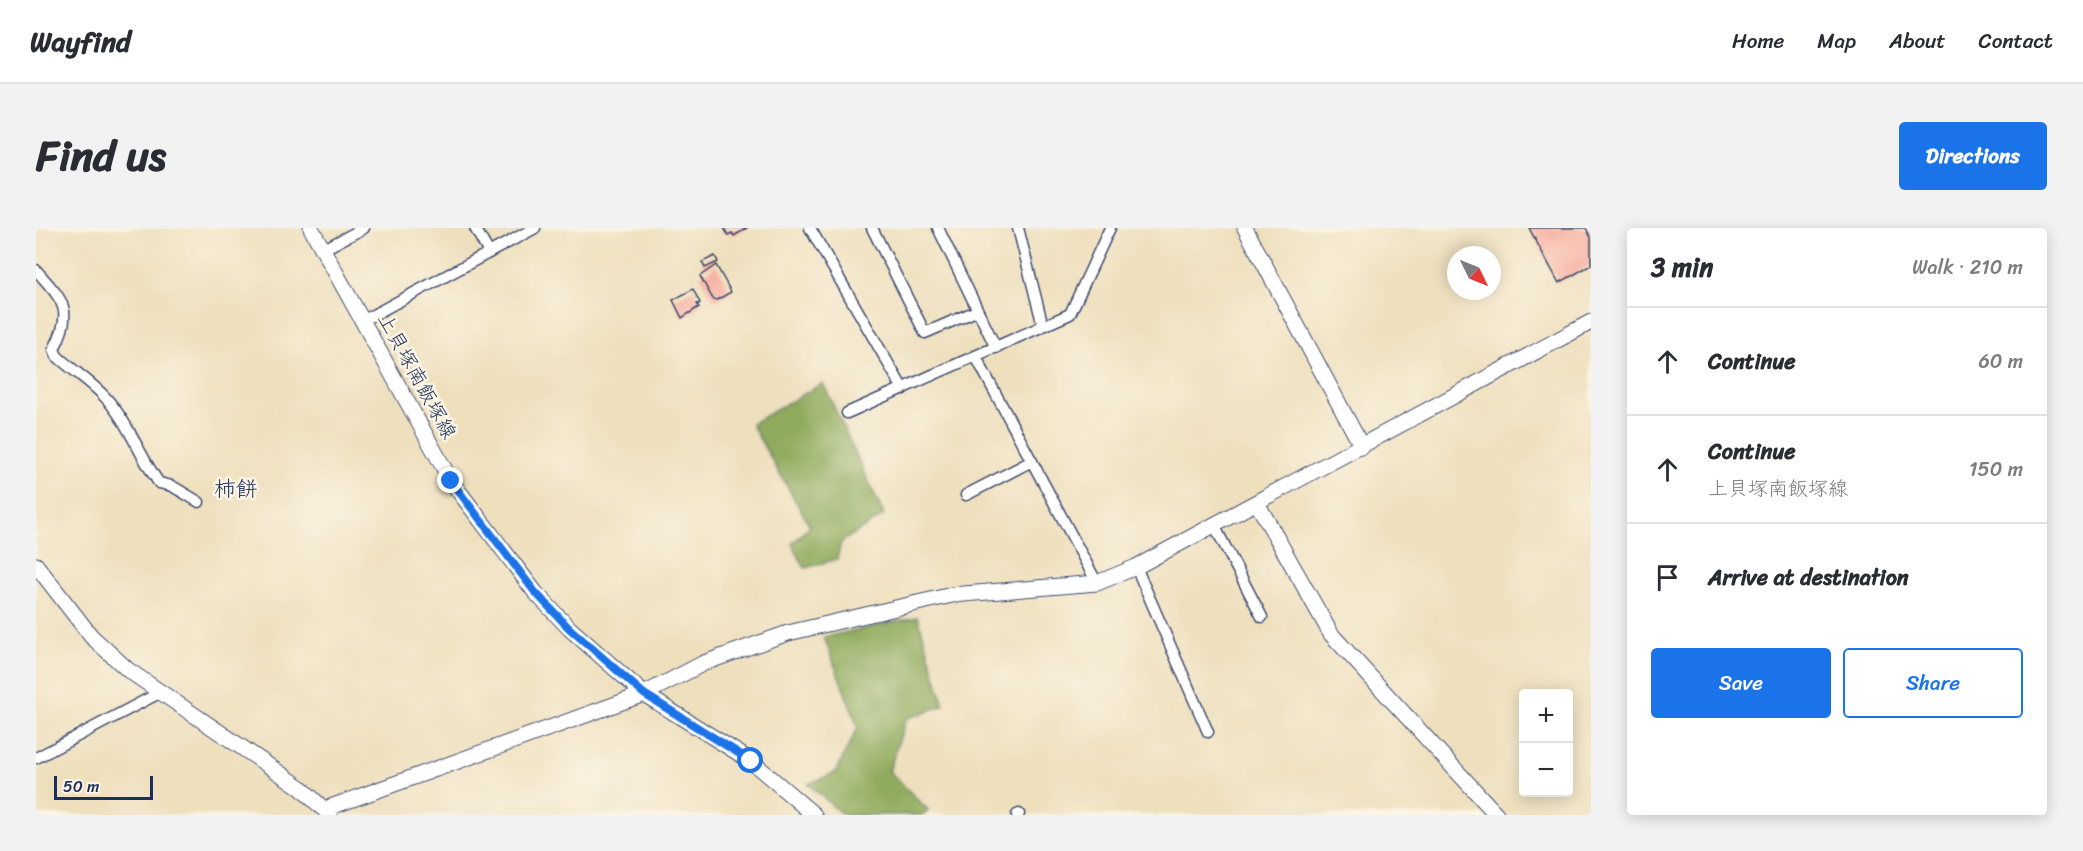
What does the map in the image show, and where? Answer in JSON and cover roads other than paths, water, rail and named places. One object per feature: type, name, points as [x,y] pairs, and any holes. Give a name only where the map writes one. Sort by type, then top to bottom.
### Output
[{"type":"street","name":"上貝塚南飯塚線","points":[[310,228],[451,481],[535,592],[569,628],[644,694],[751,761],[814,815]]},
{"type":"street","points":[[322,250],[364,228]]},
{"type":"street","points":[[475,228],[489,253]]},
{"type":"street","points":[[362,321],[535,228]]},
{"type":"street","points":[[810,228],[903,389]]},
{"type":"street","points":[[872,228],[925,333],[976,311]]},
{"type":"street","points":[[938,228],[976,311],[996,348]]},
{"type":"street","points":[[1018,228],[1043,326]]},
{"type":"street","points":[[847,413],[1070,314],[1110,228]]},
{"type":"street","points":[[1245,228],[1362,447]]},
{"type":"street","points":[[36,270],[59,296],[65,311],[65,329],[54,348],[57,357],[103,395],[129,428],[141,457],[159,483],[172,486],[199,502]]},
{"type":"street","points":[[36,565],[91,636],[128,670],[300,787],[328,812],[644,694],[704,663],[788,633],[952,595],[1097,583],[1136,567],[1591,322]]},
{"type":"street","points":[[976,357],[1097,583]]},
{"type":"street","points":[[966,495],[1032,461]]},
{"type":"street","points":[[1257,503],[1331,634],[1497,815]]},
{"type":"street","points":[[1214,525],[1262,617]]},
{"type":"street","points":[[1136,567],[1208,732]]},
{"type":"street","points":[[36,758],[161,692]]},
{"type":"district","name":"柿餅","points":[[236,488]]}]
